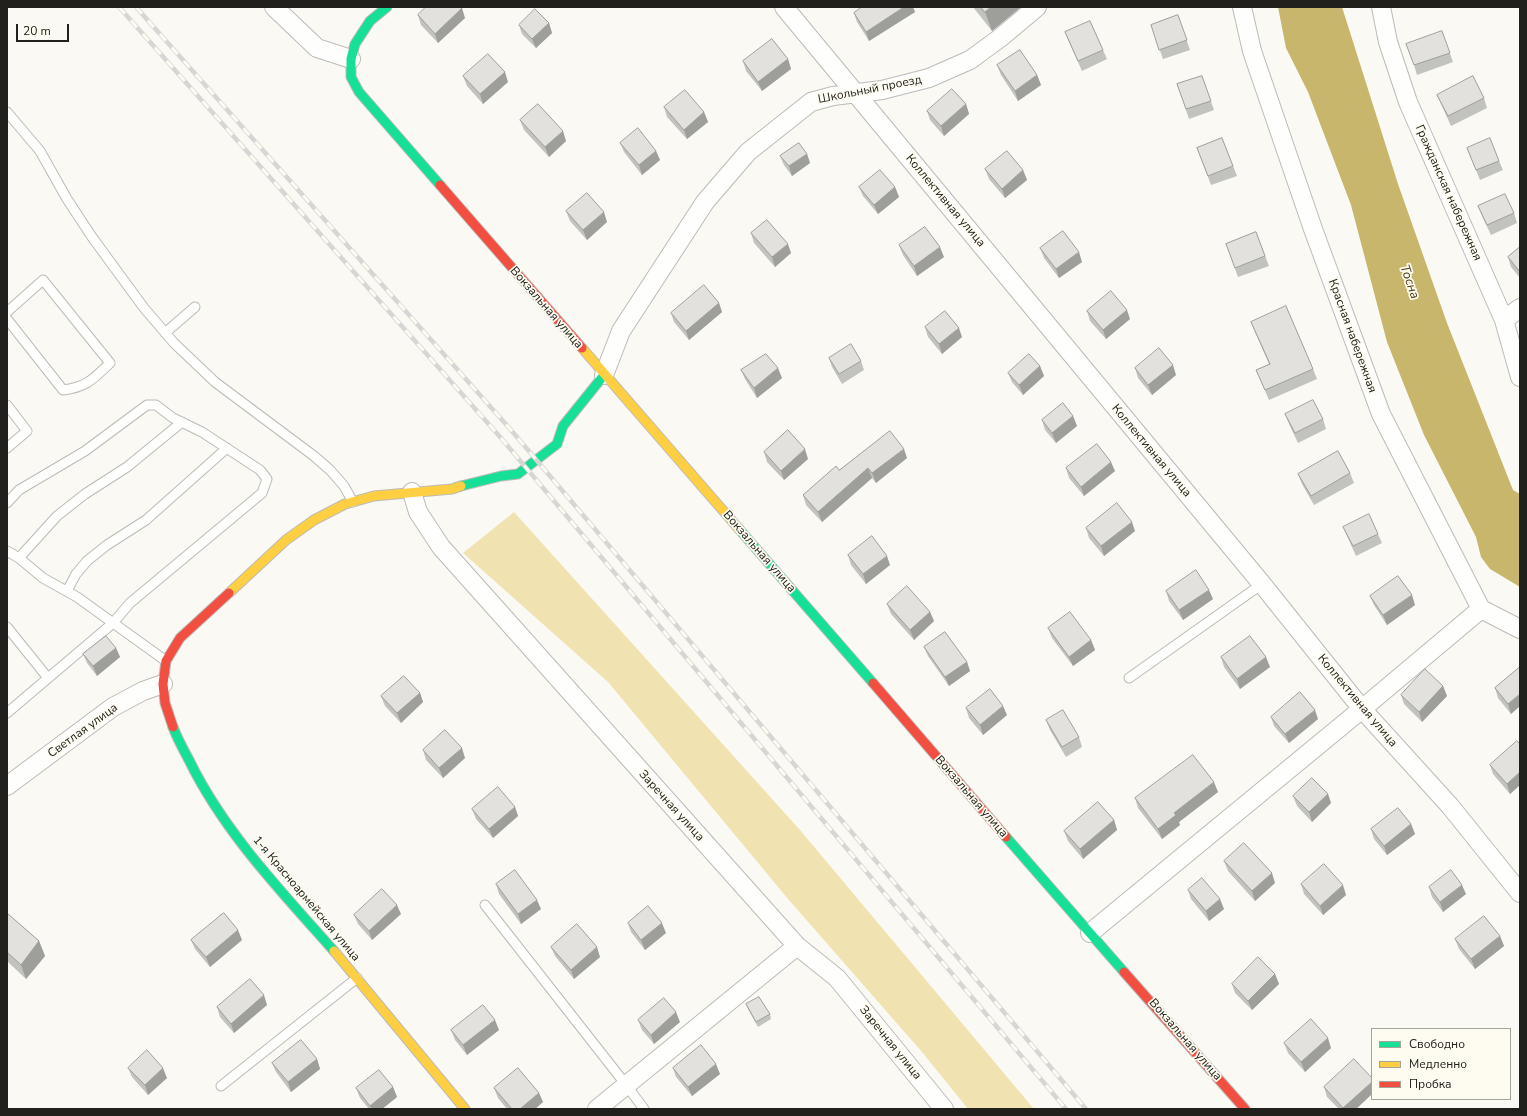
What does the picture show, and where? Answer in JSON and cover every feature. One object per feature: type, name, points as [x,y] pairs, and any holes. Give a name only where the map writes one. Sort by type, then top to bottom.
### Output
[{"type":"street","points":[[274,7],[317,48],[351,59],[355,44],[370,21],[387,7]]},
{"type":"street","name":"Коллективная улица","points":[[784,7],[1262,584],[1362,709],[1450,806],[1520,893]]},
{"type":"street","name":"Школьный проезд","points":[[604,375],[621,331],[705,202],[748,152],[811,102],[833,96],[882,90],[930,78],[970,60],[1000,38],[1037,7]]},
{"type":"street","name":"Красная набережная","points":[[1242,7],[1252,51],[1310,222],[1381,414],[1481,609]]},
{"type":"street","name":"Гражданская набережная","points":[[1381,7],[1388,42],[1408,102],[1504,320],[1520,377]]},
{"type":"street","name":"Вокзальная улица","points":[[351,59],[352,77],[359,92],[1090,933],[1245,1109]]},
{"type":"street","points":[[1504,320],[1520,308]]},
{"type":"street","points":[[166,661],[180,638],[286,540],[314,520],[345,504],[374,496],[452,489],[501,476],[518,474],[557,444],[563,426],[604,375]]},
{"type":"street","points":[[549,431],[563,426]]},
{"type":"street","points":[[501,476],[511,464]]},
{"type":"street","name":"Заречная улица","points":[[412,492],[418,512],[441,547],[797,946],[838,978],[944,1109]]},
{"type":"street","points":[[1090,933],[1481,609],[1520,629]]},
{"type":"street","name":"1-я Красноармейская улица","points":[[166,661],[163,684],[165,703],[175,733],[195,773],[214,806],[275,885],[357,978],[464,1109]]},
{"type":"street","name":"Светлая улица","points":[[7,786],[113,707],[143,691],[163,684]]},
{"type":"street","points":[[598,1109],[797,946]]},
{"type":"lane","points":[[7,112],[40,151],[67,199],[92,237],[144,308],[166,333],[215,382],[314,456],[330,470],[344,486],[353,502]]},
{"type":"lane","points":[[7,312],[43,280],[110,363],[91,381],[76,388],[63,390],[7,319]]},
{"type":"lane","points":[[166,333],[195,307]]},
{"type":"lane","points":[[7,405],[27,431],[7,448]]},
{"type":"lane","points":[[7,503],[19,490],[85,451],[147,405],[156,405],[173,418],[202,432],[260,470],[267,479],[262,493],[130,604],[113,623],[7,713]]},
{"type":"lane","points":[[19,558],[57,516],[85,494],[127,467],[182,422]]},
{"type":"lane","points":[[68,592],[76,574],[87,561],[107,545],[146,520],[227,448]]},
{"type":"lane","points":[[7,551],[19,558],[43,578],[68,592],[166,661]]},
{"type":"lane","points":[[1129,678],[1262,584]]},
{"type":"lane","points":[[7,627],[10,638],[48,678]]},
{"type":"lane","points":[[485,905],[644,1109]]},
{"type":"lane","points":[[221,1086],[357,978]]},
{"type":"shaded area","points":[[514,512],[800,830],[1034,1109],[968,1109],[922,1052],[788,899],[608,682],[463,553]]},
{"type":"water","name":"Тосна","points":[[1278,7],[1342,7],[1398,184],[1447,323],[1513,490],[1520,494],[1520,587],[1490,569],[1481,557],[1476,537],[1424,435],[1387,342],[1351,205],[1308,92],[1286,48]]},
{"type":"building","points":[[426,7],[462,8],[435,34],[418,15]]},
{"type":"building","points":[[862,7],[904,7],[866,32],[854,13]]},
{"type":"building","points":[[981,7],[991,7],[985,12]]},
{"type":"building","points":[[535,9],[549,23],[532,39],[519,25]]},
{"type":"building","points":[[1178,15],[1187,40],[1159,50],[1151,25]]},
{"type":"building","points":[[1090,21],[1103,50],[1078,61],[1065,32]]},
{"type":"building","points":[[1442,31],[1450,53],[1414,65],[1406,44]]},
{"type":"building","points":[[772,39],[788,59],[758,82],[743,61]]},
{"type":"building","points":[[1020,50],[1037,75],[1015,91],[997,65]]},
{"type":"building","points":[[488,54],[505,72],[480,94],[463,76]]},
{"type":"building","points":[[1202,76],[1211,101],[1186,109],[1177,84]]},
{"type":"building","points":[[1473,76],[1484,98],[1448,116],[1437,95]]},
{"type":"building","points":[[952,89],[966,104],[941,126],[927,111]]},
{"type":"building","points":[[685,90],[704,112],[684,130],[664,107]]},
{"type":"building","points":[[538,104],[563,131],[545,147],[520,120]]},
{"type":"building","points":[[638,128],[656,151],[639,165],[620,143]]},
{"type":"building","points":[[1222,138],[1233,166],[1208,176],[1197,148]]},
{"type":"building","points":[[1490,138],[1499,161],[1476,170],[1467,148]]},
{"type":"building","points":[[799,143],[807,154],[789,166],[780,156]]},
{"type":"building","points":[[1007,151],[1023,170],[1002,189],[985,169]]},
{"type":"building","points":[[880,170],[895,187],[874,205],[859,187]]},
{"type":"building","points":[[587,193],[604,212],[583,230],[566,211]]},
{"type":"building","points":[[1505,194],[1514,213],[1487,225],[1478,206]]},
{"type":"building","points":[[767,220],[788,244],[772,257],[751,233]]},
{"type":"building","points":[[925,227],[940,247],[914,266],[899,245]]},
{"type":"building","points":[[1063,231],[1079,252],[1056,269],[1040,248]]},
{"type":"building","points":[[1256,232],[1265,256],[1235,268],[1226,244]]},
{"type":"building","points":[[1520,247],[1520,272],[1508,257]]},
{"type":"building","points":[[704,285],[719,303],[686,331],[671,313]]},
{"type":"building","points":[[1111,291],[1127,310],[1103,330],[1087,311]]},
{"type":"building","points":[[1286,306],[1313,369],[1265,390],[1256,370],[1270,364],[1251,322]]},
{"type":"building","points":[[945,311],[959,328],[939,344],[925,327]]},
{"type":"building","points":[[851,344],[861,361],[839,374],[829,358]]},
{"type":"building","points":[[1159,348],[1173,365],[1148,385],[1135,368]]},
{"type":"building","points":[[766,354],[778,368],[754,388],[741,370]]},
{"type":"building","points":[[1029,354],[1040,366],[1019,385],[1008,373]]},
{"type":"building","points":[[1313,400],[1323,419],[1295,433],[1285,414]]},
{"type":"building","points":[[1063,403],[1073,416],[1052,433],[1042,420]]},
{"type":"building","points":[[788,430],[805,449],[781,471],[764,452]]},
{"type":"building","points":[[890,431],[904,449],[872,473],[868,468],[818,512],[803,495],[836,466],[839,470]]},
{"type":"building","points":[[1097,444],[1111,462],[1081,487],[1066,468]]},
{"type":"building","points":[[1338,451],[1350,473],[1311,496],[1298,474]]},
{"type":"building","points":[[1117,503],[1132,522],[1101,546],[1086,528]]},
{"type":"building","points":[[1369,514],[1378,534],[1353,546],[1343,527]]},
{"type":"building","points":[[872,536],[887,556],[863,574],[848,555]]},
{"type":"building","points":[[1196,570],[1209,590],[1179,610],[1166,591]]},
{"type":"building","points":[[1398,576],[1412,595],[1383,615],[1370,596]]},
{"type":"building","points":[[907,586],[930,612],[910,630],[887,604]]},
{"type":"building","points":[[1070,612],[1091,640],[1069,657],[1048,628]]},
{"type":"building","points":[[945,632],[967,662],[945,677],[924,647]]},
{"type":"building","points":[[106,636],[116,648],[93,666],[83,654]]},
{"type":"building","points":[[1250,636],[1266,657],[1237,679],[1221,657]]},
{"type":"building","points":[[1520,667],[1520,694],[1508,704],[1495,688]]},
{"type":"building","points":[[1425,669],[1443,686],[1419,712],[1401,695]]},
{"type":"building","points":[[404,676],[420,693],[397,713],[381,696]]},
{"type":"building","points":[[990,689],[1003,706],[980,725],[966,708]]},
{"type":"building","points":[[1300,692],[1315,710],[1285,734],[1271,717]]},
{"type":"building","points":[[1063,710],[1079,737],[1062,747],[1046,720]]},
{"type":"building","points":[[445,730],[462,748],[439,768],[423,750]]},
{"type":"building","points":[[1517,741],[1520,744],[1520,772],[1507,784],[1490,765]]},
{"type":"building","points":[[1193,755],[1214,782],[1174,813],[1176,815],[1158,829],[1135,798]]},
{"type":"building","points":[[1312,778],[1328,794],[1309,812],[1293,796]]},
{"type":"building","points":[[498,787],[515,807],[489,829],[472,809]]},
{"type":"building","points":[[1098,802],[1114,820],[1080,849],[1064,831]]},
{"type":"building","points":[[1398,808],[1411,824],[1384,846],[1371,829]]},
{"type":"building","points":[[1244,843],[1272,873],[1252,891],[1224,861]]},
{"type":"building","points":[[1324,864],[1343,885],[1320,906],[1301,884]]},
{"type":"building","points":[[515,870],[537,900],[518,914],[496,884]]},
{"type":"building","points":[[1451,870],[1462,885],[1440,902],[1429,887]]},
{"type":"building","points":[[1202,878],[1220,899],[1206,911],[1188,890]]},
{"type":"building","points":[[382,889],[397,905],[369,931],[354,915]]},
{"type":"building","points":[[648,906],[662,923],[641,940],[628,923]]},
{"type":"building","points":[[7,913],[39,941],[21,965],[7,952]]},
{"type":"building","points":[[224,913],[238,930],[206,957],[191,940]]},
{"type":"building","points":[[1484,916],[1500,936],[1471,959],[1455,939]]},
{"type":"building","points":[[577,924],[597,947],[571,970],[551,947]]},
{"type":"building","points":[[1258,957],[1275,974],[1248,1001],[1232,984]]},
{"type":"building","points":[[250,979],[264,995],[231,1024],[217,1007]]},
{"type":"building","points":[[759,997],[770,1014],[756,1022],[746,1004]]},
{"type":"building","points":[[664,998],[676,1012],[651,1035],[638,1020]]},
{"type":"building","points":[[483,1005],[495,1020],[463,1045],[451,1030]]},
{"type":"building","points":[[1311,1019],[1328,1038],[1301,1062],[1284,1043]]},
{"type":"building","points":[[301,1040],[317,1059],[288,1082],[272,1063]]},
{"type":"building","points":[[701,1045],[716,1064],[688,1087],[673,1068]]},
{"type":"building","points":[[147,1050],[163,1068],[145,1085],[128,1068]]},
{"type":"building","points":[[1354,1059],[1371,1077],[1371,1083],[1343,1108],[1324,1087]]},
{"type":"building","points":[[518,1068],[539,1093],[520,1109],[512,1109],[494,1088]]},
{"type":"building","points":[[379,1070],[393,1087],[370,1106],[356,1088]]},
{"type":"railway","points":[[119,7],[501,438],[1066,1109]]},
{"type":"railway","points":[[136,7],[511,430],[1086,1109]]},
{"type":"traffic: fast","points":[[387,7],[370,21],[355,44],[351,59],[351,77],[359,92],[440,185]]},
{"type":"traffic: fast","points":[[461,486],[501,476],[518,474],[557,444],[563,426],[604,375]]},
{"type":"traffic: fast","points":[[739,529],[873,683]]},
{"type":"traffic: fast","points":[[173,727],[180,744],[203,786],[236,836],[274,883],[334,951]]},
{"type":"traffic: fast","points":[[1006,837],[1124,972]]},
{"type":"traffic: slow","points":[[582,348],[739,529]]},
{"type":"traffic: slow","points":[[229,593],[286,540],[314,520],[345,504],[374,496],[452,489],[461,486]]},
{"type":"traffic: slow","points":[[334,951],[465,1109]]},
{"type":"traffic: jam","points":[[440,185],[582,348]]},
{"type":"traffic: jam","points":[[173,727],[165,703],[163,684],[166,661],[180,638],[229,593]]},
{"type":"traffic: jam","points":[[873,683],[1006,837]]},
{"type":"traffic: jam","points":[[1124,972],[1245,1109]]}]
